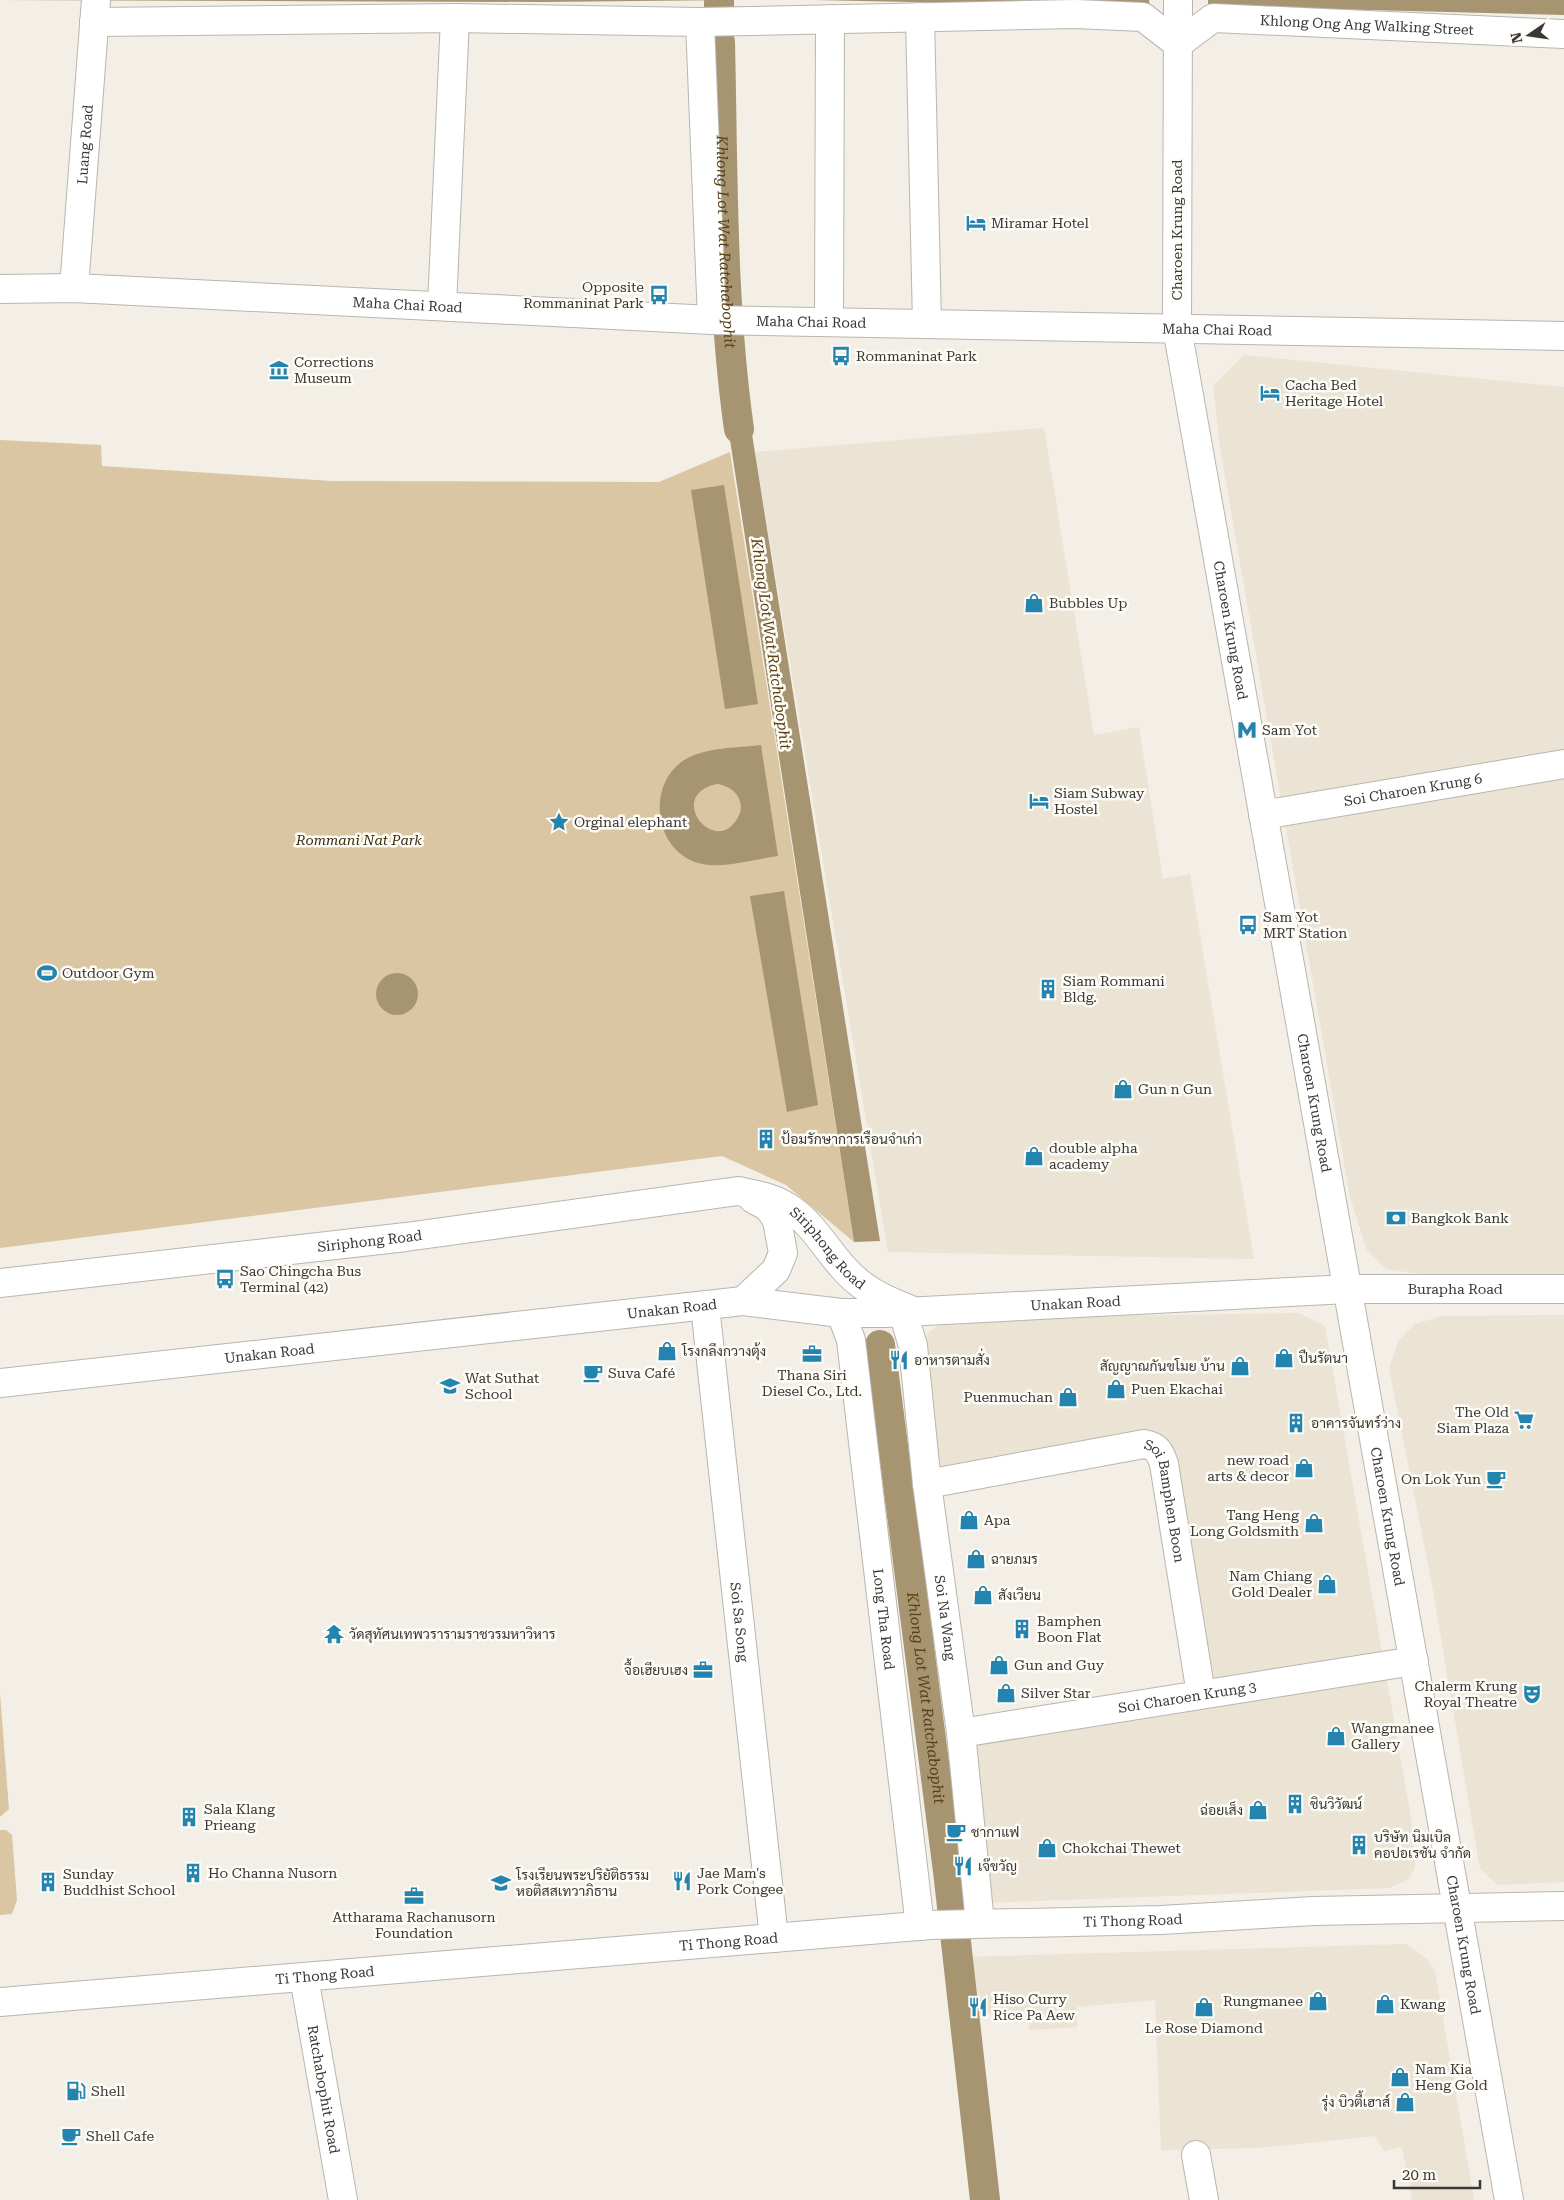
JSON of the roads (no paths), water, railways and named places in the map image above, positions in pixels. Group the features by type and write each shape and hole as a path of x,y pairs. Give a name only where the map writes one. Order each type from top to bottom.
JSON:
{"street":[{"name":"Charoen Krung Road","path":"1178,0 1177,328 1509,2200"},
{"path":"95,11 700,22 1075,14 1143,17 1178,44"},
{"name":"Luang Road","path":"74,288 95,11"},
{"path":"920,17 927,324"},
{"path":"442,306 455,18"},
{"name":"Khlong Ong Ang Walking Street","path":"1178,44 1213,18 1564,34"},
{"path":"829,322 830,19"},
{"path":"700,22 717,320"},
{"name":"Maha Chai Road","path":"0,289 74,288 717,320 1564,336"},
{"name":"Soi Charoen Krung 6","path":"1263,815 1564,764"},
{"name":"Siriphong Road","path":"0,1283 406,1237 738,1191 770,1198 791,1208 806,1221 845,1269 861,1285 909,1312"},
{"name":"Siriphong Road","path":"738,1191 768,1207 777,1220 783,1253 776,1270 743,1302"},
{"name":"Burapha Road","path":"1348,1289 1564,1289"},
{"name":"Unakan Road","path":"0,1383 743,1302 841,1313 909,1312 1348,1289"},
{"name":"Soi Sa Song","path":"705,1306 774,1938"},
{"name":"Soi Na Wang","path":"909,1312 926,1484 961,1733 974,1923"},
{"name":"Long Tha Road","path":"841,1313 851,1340 925,1925"},
{"name":"Soi Bamphen Boon","path":"926,1484 1144,1444 1152,1445 1159,1451 1164,1464 1201,1694"},
{"name":"Soi Charoen Krung 3","path":"961,1733 1414,1661"},
{"name":"Ti Thong Road","path":"0,2002 925,1925 1161,1920 1314,1911 1564,1906"},
{"name":"Ratchabophit Road","path":"304,1977 343,2200"},
{"path":"1196,2155 1204,2200"}],"water":[{"path":"0,0 733,0 542,2"},
{"path":"814,0 1564,0 1564,15 1210,6 1152,7"},
{"path":"722,388 745,390 880,1241 854,1242"},
{"path":"724,485 758,704 725,709 691,490"},
{"path":"761,745 778,856 728,865 707,865 683,856 672,844 664,830 660,815 660,799 665,783 673,770 686,759 703,752","holes":["717,784 734,791 738,796 741,807 737,819 727,829 717,831 707,828 699,820 694,810 695,799 702,790"]},
{"path":"784,891 818,1105 787,1112 750,896"},
{"path":"397,973 412,979 418,994 412,1009 397,1015 382,1009 376,994 382,979"}],"waterway":[{"name":"Khlong Lot Wat Ratchabophit","path":"719,0 719,7"},
{"name":"Khlong Lot Wat Ratchabophit","path":"720,42 726,284 733,381 739,429"},
{"name":"Khlong Lot Wat Ratchabophit","path":"880,1345 948,1871 985,2200"}],"place":[{"name":"Miramar Hotel","path":"976,223"},
{"name":"Opposite Rommaninat Park","path":"659,295"},
{"name":"Rommaninat Park","path":"841,356"},
{"name":"Corrections Museum","path":"279,370"},
{"name":"Cacha Bed Heritage Hotel","path":"1270,393"},
{"name":"Bubbles Up","path":"1034,603"},
{"name":"Sam Yot","path":"1247,730"},
{"name":"Siam Subway Hostel","path":"1039,801"},
{"name":"Orginal elephant","path":"559,822"},
{"name":"Sam Yot MRT Station","path":"1248,925"},
{"name":"Outdoor Gym","path":"47,973"},
{"name":"Siam Rommani Bldg.","path":"1048,989"},
{"name":"Gun n Gun","path":"1123,1089"},
{"name":"ป้อมรักษาการเรือนจำเก่า","path":"766,1139"},
{"name":"double alpha academy","path":"1034,1156"},
{"name":"Bangkok Bank","path":"1396,1218"},
{"name":"Sao Chingcha Bus Terminal (42)","path":"225,1279"},
{"name":"โรงกลึงกวางตุ้ง","path":"667,1351"},
{"name":"Thana Siri Diesel Co., Ltd.","path":"812,1354"},
{"name":"ปืนรัตนา","path":"1284,1358"},
{"name":"อาหารตามสั่ง","path":"899,1360"},
{"name":"สัญญาณกันขโมย บ้าน","path":"1240,1366"},
{"name":"Suva Café","path":"593,1373"},
{"name":"Wat Suthat School","path":"450,1386"},
{"name":"Puen Ekachai","path":"1116,1389"},
{"name":"Puenmuchan","path":"1068,1397"},
{"name":"The Old Siam Plaza","path":"1524,1420"},
{"name":"อาคารจันทร์ว่าง","path":"1296,1423"},
{"name":"new road arts & decor","path":"1304,1468"},
{"name":"On Lok Yun","path":"1496,1479"},
{"name":"Apa","path":"969,1520"},
{"name":"Tang Heng Long Goldsmith","path":"1314,1523"},
{"name":"ฉายภมร","path":"976,1559"},
{"name":"Nam Chiang Gold Dealer","path":"1327,1584"},
{"name":"สังเวียน","path":"983,1595"},
{"name":"Bamphen Boon Flat","path":"1022,1629"},
{"name":"วัดสุทัศนเทพวรารามราชวรมหาวิหาร","path":"334,1634"},
{"name":"Gun and Guy","path":"999,1665"},
{"name":"จื้อเฮียบเฮง","path":"703,1670"},
{"name":"Silver Star","path":"1006,1693"},
{"name":"Chalerm Krung Royal Theatre","path":"1532,1694"},
{"name":"Wangmanee Gallery","path":"1336,1736"},
{"name":"ชินวิวัฒน์","path":"1295,1804"},
{"name":"ฉ่อยเส็ง","path":"1258,1810"},
{"name":"Sala Klang Prieang","path":"189,1817"},
{"name":"ชากาแฟ","path":"956,1832"},
{"name":"บริษัท นิมเบิล คอปอเรชัน จำกัด","path":"1359,1845"},
{"name":"Chokchai Thewet","path":"1047,1848"},
{"name":"เจ๊ขวัญ","path":"963,1866"},
{"name":"Ho Channa Nusorn","path":"193,1873"},
{"name":"Jae Mam's Pork Congee","path":"682,1881"},
{"name":"Sunday Buddhist School","path":"48,1882"},
{"name":"โรงเรียนพระปริยัติธรรม หอติสสเทวาภิธาน","path":"501,1883"},
{"name":"Attharama Rachanusorn Foundation","path":"414,1896"},
{"name":"Rungmanee","path":"1318,2001"},
{"name":"Kwang","path":"1385,2004"},
{"name":"Hiso Curry Rice Pa Aew","path":"978,2007"},
{"name":"Le Rose Diamond","path":"1204,2007"},
{"name":"Nam Kia Heng Gold","path":"1400,2077"},
{"name":"Shell","path":"76,2091"},
{"name":"รุ่ง บิวตี้เฮาส์","path":"1405,2102"},
{"name":"Shell Cafe","path":"71,2136"}],"park label":[{"name":"Rommani Nat Park","path":"359,840"}]}
